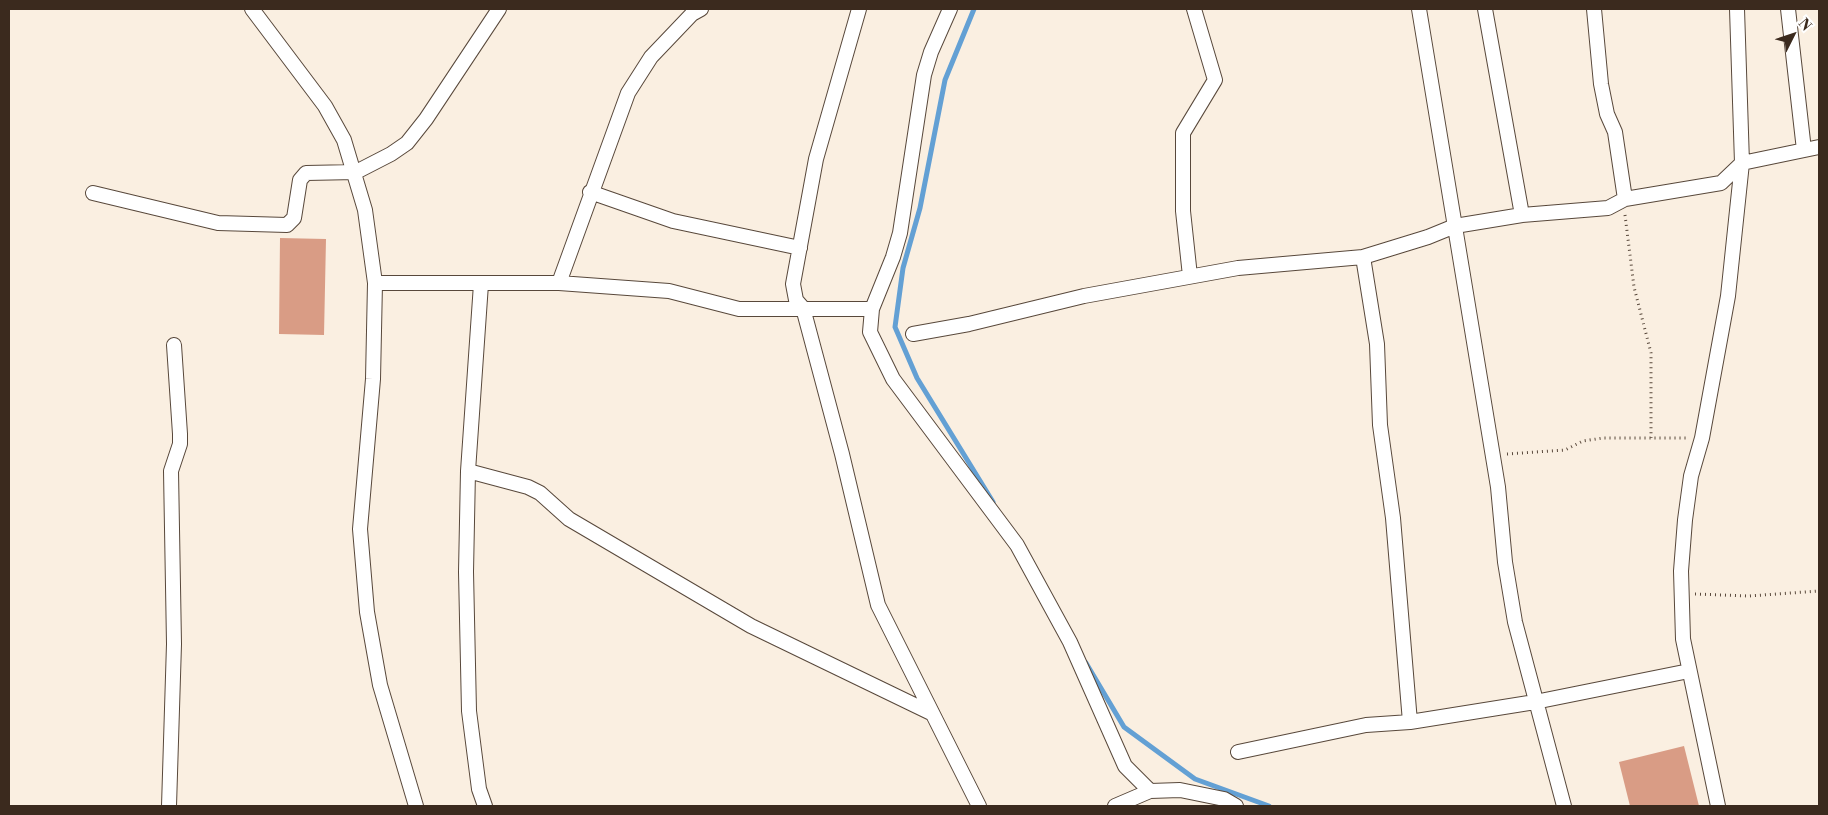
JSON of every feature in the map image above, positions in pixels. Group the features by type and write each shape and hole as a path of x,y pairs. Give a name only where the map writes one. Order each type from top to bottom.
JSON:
{"street":[{"path":"252,9 325,106 344,140 356,172 365,210 375,283 374,380 360,529 367,612 380,686 416,806"},
{"path":"93,193 218,223 287,225 294,218 300,180 306,173 356,172 391,154 407,143 426,119 500,9"},
{"path":"559,283 590,192 628,93 651,57 692,14 700,9"},
{"path":"859,9 816,159 793,284 796,300 803,308 842,454 874,593 979,806"},
{"path":"950,9 930,52 924,75 900,233 893,257 872,309 870,332 893,379 1017,545 1070,642 1125,766 1150,791"},
{"path":"1190,276 1183,210 1182,133 1215,80 1194,9"},
{"path":"1419,9 1492,455 1515,622 1564,806"},
{"path":"1485,9 1522,215"},
{"path":"1594,9 1601,84 1607,114 1615,132 1625,199"},
{"path":"1718,806 1683,639 1681,594 1685,520 1691,476 1702,438 1728,296 1742,163 1737,9"},
{"path":"1788,9 1804,150"},
{"path":"912,334 969,324 1084,296 1190,276 1238,268 1363,257 1428,237 1455,226 1522,215 1608,208 1625,199 1721,183 1742,163 1819,147"},
{"path":"590,192 673,221 800,248"},
{"path":"1363,257 1377,344 1380,425 1393,518 1410,722"},
{"path":"375,283 559,283 669,291 739,309 872,309"},
{"path":"481,284 468,470 466,572 468,674 476,762 484,806"},
{"path":"169,806 174,644 171,471 180,444 174,345"},
{"path":"468,470 528,487 540,493 578,524 751,626 931,712"},
{"path":"1238,752 1366,725 1410,722 1535,702 1689,671"},
{"path":"1115,806 1150,791 1180,790 1224,799 1236,806"}],"path":[{"path":"1625,199 1634,287 1651,353 1652,438"},
{"path":"1492,455 1565,450 1583,441 1602,438 1702,438"},
{"path":"1681,594 1749,596 1819,591"}],"building":[{"path":"280,238 326,239 324,335 279,334"},
{"path":"1684,746 1699,806 1630,806 1619,762"}],"waterway":[{"path":"974,9 945,80 920,208 903,268 895,327 917,378 993,502"},
{"path":"1086,663 1124,727 1195,779 1269,806"}]}
